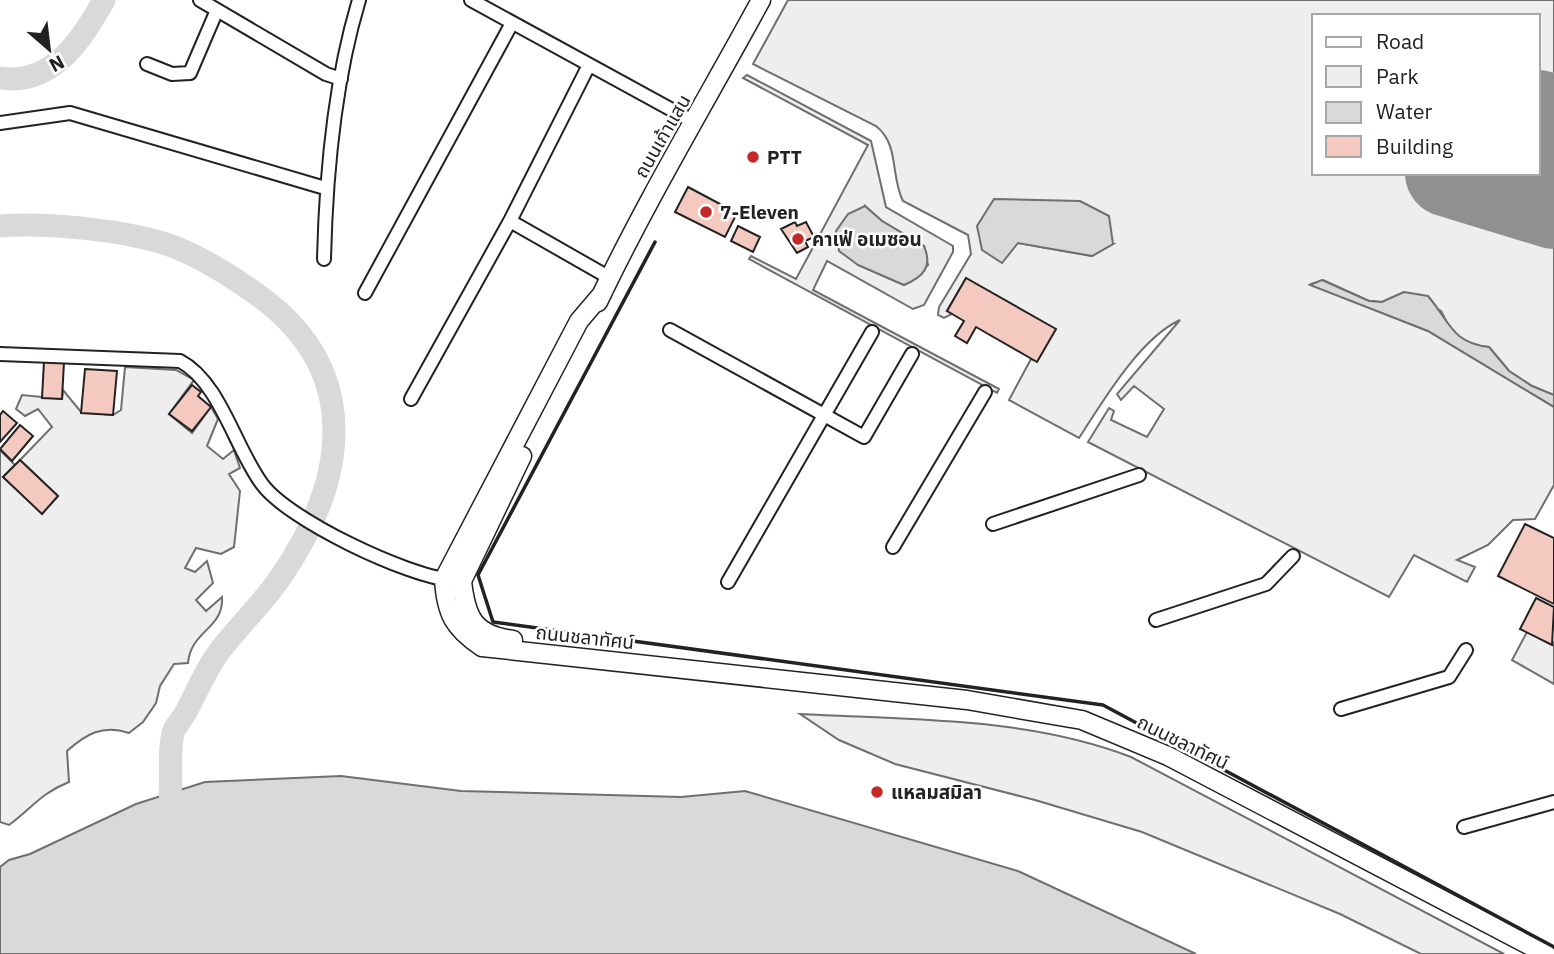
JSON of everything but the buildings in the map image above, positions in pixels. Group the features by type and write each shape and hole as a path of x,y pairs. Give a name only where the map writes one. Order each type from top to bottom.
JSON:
{"main road":[{"name":"ถนนเก้าแสน","path":"453,580 579,321 606,286 642,211 761,0"},
{"name":"ถนนชลาทัศน์","path":"453,580 450,614 461,633 482,647 967,701 1082,720 1168,756 1546,954"}],"street":[{"path":"200,0 327,74 341,79"},
{"path":"324,259 325,188 341,79 359,0"},
{"path":"471,0 694,122"},
{"path":"148,64 172,74 190,73 217,10"},
{"path":"365,293 512,23"},
{"path":"411,398 510,221 589,65"},
{"path":"0,123 70,113 325,188"},
{"path":"510,221 606,286"},
{"path":"670,330 863,437 912,354"},
{"path":"728,582 872,332"},
{"path":"0,354 180,361 194,368 205,383 261,484 281,505 345,542 453,580"},
{"path":"893,547 985,392"},
{"path":"993,524 1139,475"},
{"path":"1157,620 1266,584 1293,556"},
{"path":"1341,709 1449,677 1466,650"},
{"path":"1464,827 1554,802"}],"green space":[{"path":"788,0 1554,0 1554,106 1540,102 1540,14 1312,14 1312,175 1424,175 1554,214 1554,395 1532,386 1509,371 1489,347 1469,345 1452,332 1441,311 1404,292 1382,302 1369,301 1323,280 1311,284 1428,331 1554,407 1554,485 1535,519 1513,520 1488,545 1457,560 1475,567 1467,582 1414,555 1389,597 1088,442 1109,408 1114,411 1111,420 1147,437 1164,409 1134,386 1121,400 1117,394 1180,320 1165,329 1137,355 1079,438 1009,400 1031,359 1037,361 1055,329 966,278 947,311 952,314 944,318 938,315 939,307 971,254 968,235 903,201 889,142 876,126 753,64","holes":["1018,243 1113,244 1092,256"]},
{"path":"747,75 871,141 886,207 953,246 953,252 924,305 913,309 827,261 813,290 999,389 997,393 749,259 751,256 796,279 868,145 743,78","holes":["865,206 882,221 924,246 928,265 904,285 858,265"]},
{"path":"125,367 176,370 194,380 169,414 192,433 211,407 218,419 207,446 223,459 234,450 240,468 229,474 240,491 234,547 221,554 196,548 185,568 195,572 207,561 213,583 196,600 206,611 222,597 221,608 213,623 195,643 188,663 174,664 160,686 156,703 143,722 129,733 103,730 88,735 74,745 67,751 69,782 44,796 9,825 0,822 0,450 15,465 3,477 42,513 58,496 20,460 52,427 38,409 25,416 16,409 22,395 62,399 63,390 81,412 113,415 121,410"},
{"path":"1527,632 1552,645 1554,642 1554,684 1512,660"},
{"path":"800,714 1010,727 1051,734 1131,757 1504,954 1421,954 1340,914 1142,832 1035,800 895,764 839,740"}],"water":[{"path":"994,199 1080,201 1109,216 1113,244 1092,256 1018,243 1002,263 982,250 977,226"},
{"path":"865,206 882,221 924,246 927,265 921,275 904,285 858,265 839,251 836,231 848,214"},
{"path":"1322,280 1369,301 1382,302 1404,292 1428,296 1459,336 1477,345 1489,347 1509,371 1532,386 1554,395 1554,407 1428,331 1310,285"},
{"path":"341,776 461,791 681,797 745,791 1018,871 1196,954 0,954 0,867 9,860 30,854 136,804 205,782"}],"waterway":[{"path":"0,78 18,79 35,75 50,67 75,44 104,0"},
{"path":"0,226 60,226 104,231 163,243 198,258 252,291 288,321 313,354 328,389 334,426 331,463 320,502 303,540 280,578 216,656 174,730 170,794"}],"runway":[{"path":"1540,115 1554,119"},
{"path":"1456,175 1554,205"}],"wall":[{"path":"655,242 478,575 493,622 1103,705 1554,947"}],"place":[{"name":"PTT","path":"753,157"},
{"name":"7-Eleven","path":"706,212"},
{"name":"คาเฟ่ อเมซอน","path":"798,239"},
{"name":"แหลมสมิลา","path":"877,792"}]}
